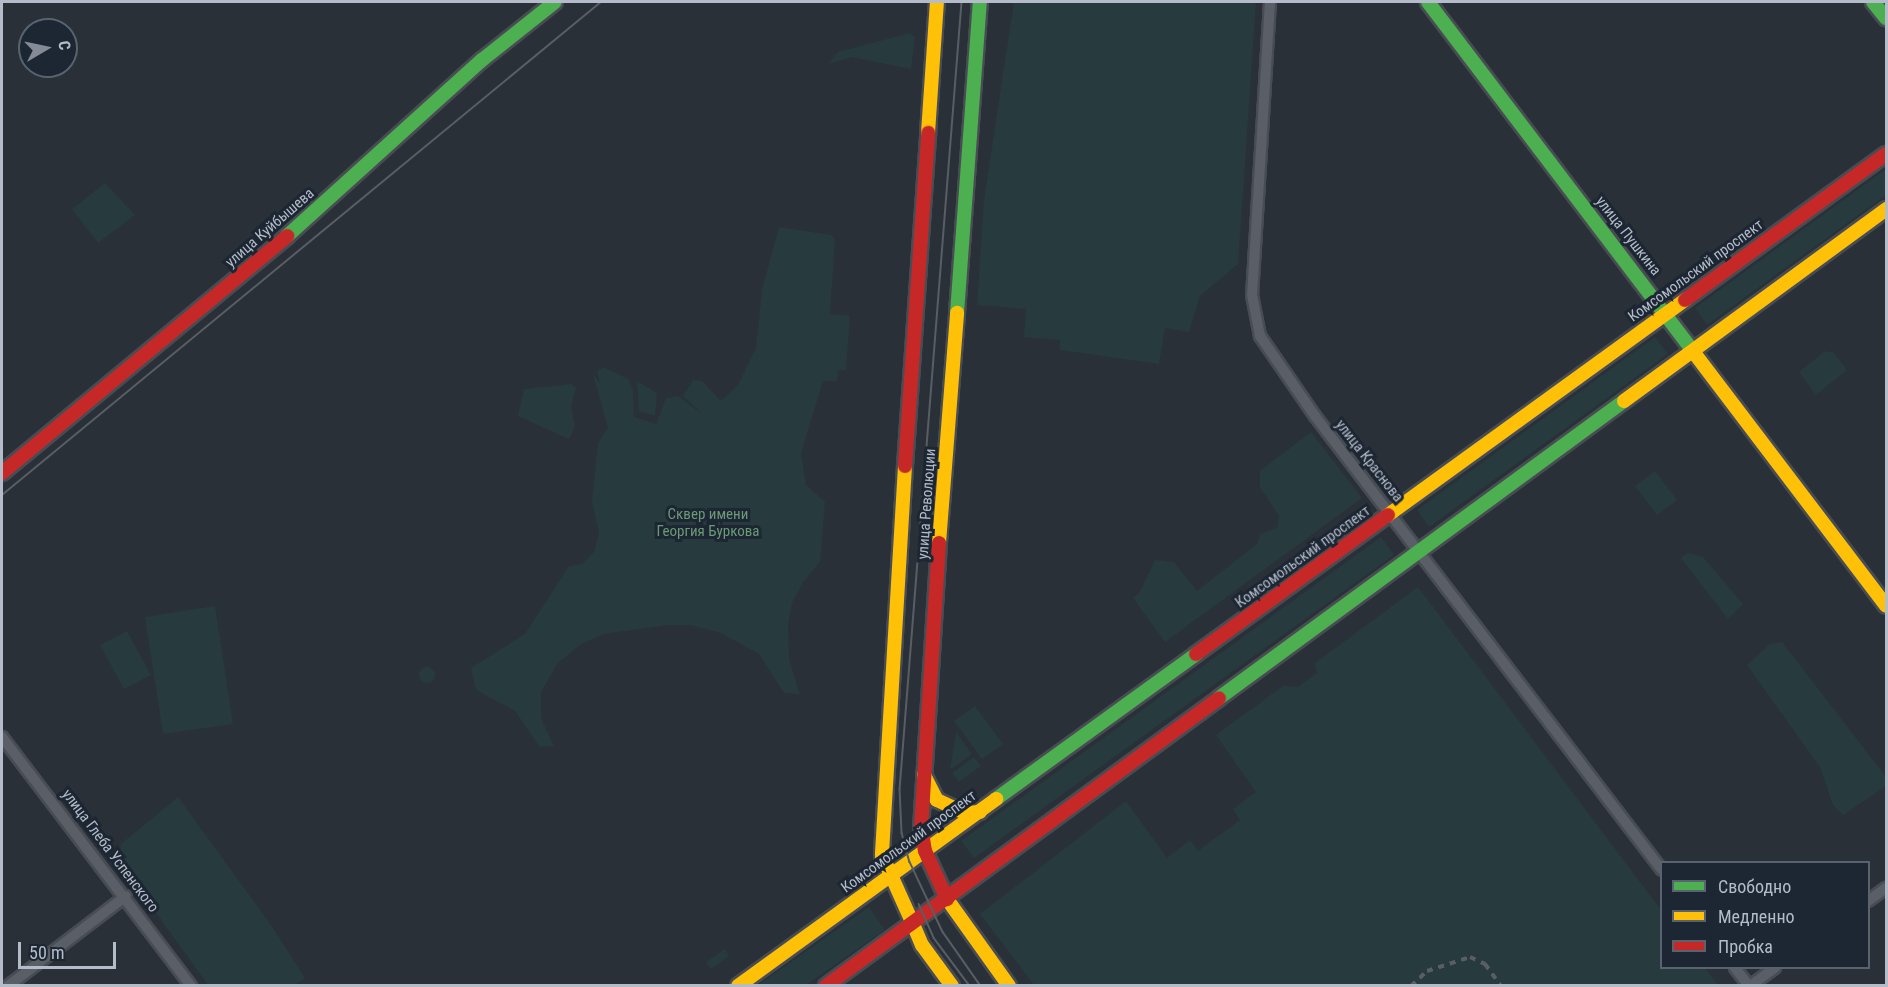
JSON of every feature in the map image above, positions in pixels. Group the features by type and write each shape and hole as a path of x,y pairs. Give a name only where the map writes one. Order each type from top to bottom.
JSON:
{"main road":[{"name":"улица Куйбышева","path":"4,466 363,171 482,60 552,2"},
{"name":"улица Революции","path":"937,2 886,744 882,855 922,945 952,986"},
{"name":"улица Революции","path":"980,2 922,773 921,826 925,851 947,899 1009,986"},
{"name":"улица Пушкина","path":"1428,2 1887,606"},
{"path":"1873,2 1887,18"},
{"name":"Комсомольский проспект","path":"738,986 1665,312 1887,154"},
{"path":"826,986 1887,209"},
{"path":"922,773 937,800 965,813 980,812"}],"street":[{"name":"улица Краснова","path":"1270,2 1252,295 1255,320 1270,353 1660,867"},
{"name":"улица Глеба Успенского","path":"2,737 126,896 191,986"},
{"path":"1870,900 1887,888"},
{"path":"8,986 126,896"},
{"path":"1736,969 1749,986 1774,969"}],"green space":[{"path":"1014,2 1256,2 1238,264 1200,296 1189,332 1165,328 1159,364 1060,350 1060,340 1024,337 1026,309 977,305 984,200"},
{"path":"910,33 915,37 911,69 852,57 828,64 838,52"},
{"path":"1886,169 1886,195 1707,325 1695,308"},
{"path":"105,183 135,215 98,243 72,209"},
{"name":"Сквер имени Георгия Буркова","path":"779,227 832,235 835,240 830,314 850,316 846,370 838,370 837,381 823,381 801,453 806,485 825,502 820,562 803,582 792,603 788,625 789,660 800,694 784,693 759,654 721,633 690,625 667,625 604,634 581,644 557,664 541,692 541,718 554,746 540,747 515,711 476,690 471,668 525,634 569,566 582,564 594,552 599,533 592,502 598,443 608,428 593,374 600,384 597,371 603,367 628,379 633,391 634,417 656,424 666,398 678,396 702,414 683,396 693,380 702,381 721,401 738,385 756,348 762,290"},
{"path":"1655,337 1668,354 1429,527 1417,510"},
{"path":"1825,351 1834,353 1847,370 1816,395 1799,372"},
{"path":"637,381 657,393 655,416 639,411"},
{"path":"571,384 576,388 571,406 575,426 569,439 518,416 524,389"},
{"path":"1311,432 1362,498 1165,642 1133,598 1140,592 1155,560 1174,562 1197,591 1258,543 1260,534 1277,528 1279,516 1260,487 1260,471"},
{"path":"1655,471 1677,500 1657,515 1635,486"},
{"path":"1381,537 1394,555 974,858 961,841"},
{"path":"1688,553 1703,557 1743,604 1728,619 1681,558"},
{"path":"1418,587 1660,909 1660,969 1706,969 1718,985 1034,985 980,914 1126,801 1167,858 1190,840 1198,851 1240,820 1233,809 1256,792 1216,735 1283,686 1298,687 1317,673 1315,663"},
{"path":"215,606 233,724 163,734 145,617"},
{"path":"127,631 151,675 124,689 100,645"},
{"path":"1782,642 1886,777 1886,786 1843,815 1833,805 1820,767 1747,665 1770,644"},
{"path":"427,667 435,675 427,683 419,675"},
{"path":"975,706 1003,744 982,759 954,721"},
{"path":"956,732 972,754 950,770"},
{"path":"974,757 981,766 959,782 952,773"},
{"path":"178,797 273,928 305,978 295,985 208,985 119,861 121,844"},
{"path":"869,907 885,930 806,985 758,985"},
{"path":"725,949 729,956 711,969 706,962"}],"tram line":[{"path":"2,495 601,2"},
{"path":"962,2 900,789 902,833 910,862 943,932 981,986"},
{"path":"919,904 934,938 970,986"}],"railway":[{"path":"1411,986 1427,971 1470,957 1485,964 1501,986"}],"traffic: fast":[{"path":"287,236 482,60 555,2"},
{"path":"957,313 980,2"},
{"path":"1428,2 1695,354"},
{"path":"1873,2 1886,18"},
{"path":"1219,698 1624,401"},
{"path":"996,799 1196,654"}],"traffic: slow":[{"path":"928,133 937,2"},
{"path":"1624,401 1886,209"},
{"path":"1388,515 1685,300"},
{"path":"939,543 957,313"},
{"path":"1695,354 1886,606"},
{"path":"905,466 882,855 913,924"},
{"path":"924,775 937,800 965,813 980,812"},
{"path":"738,986 996,799"},
{"path":"947,899 1009,986"},
{"path":"913,924 922,945 952,986"}],"traffic: jam":[{"path":"905,466 928,133"},
{"path":"1685,300 1886,154"},
{"path":"2,473 287,236"},
{"path":"1196,654 1388,515"},
{"path":"939,543 921,826 925,851 947,899"},
{"path":"826,986 1219,698"}]}
